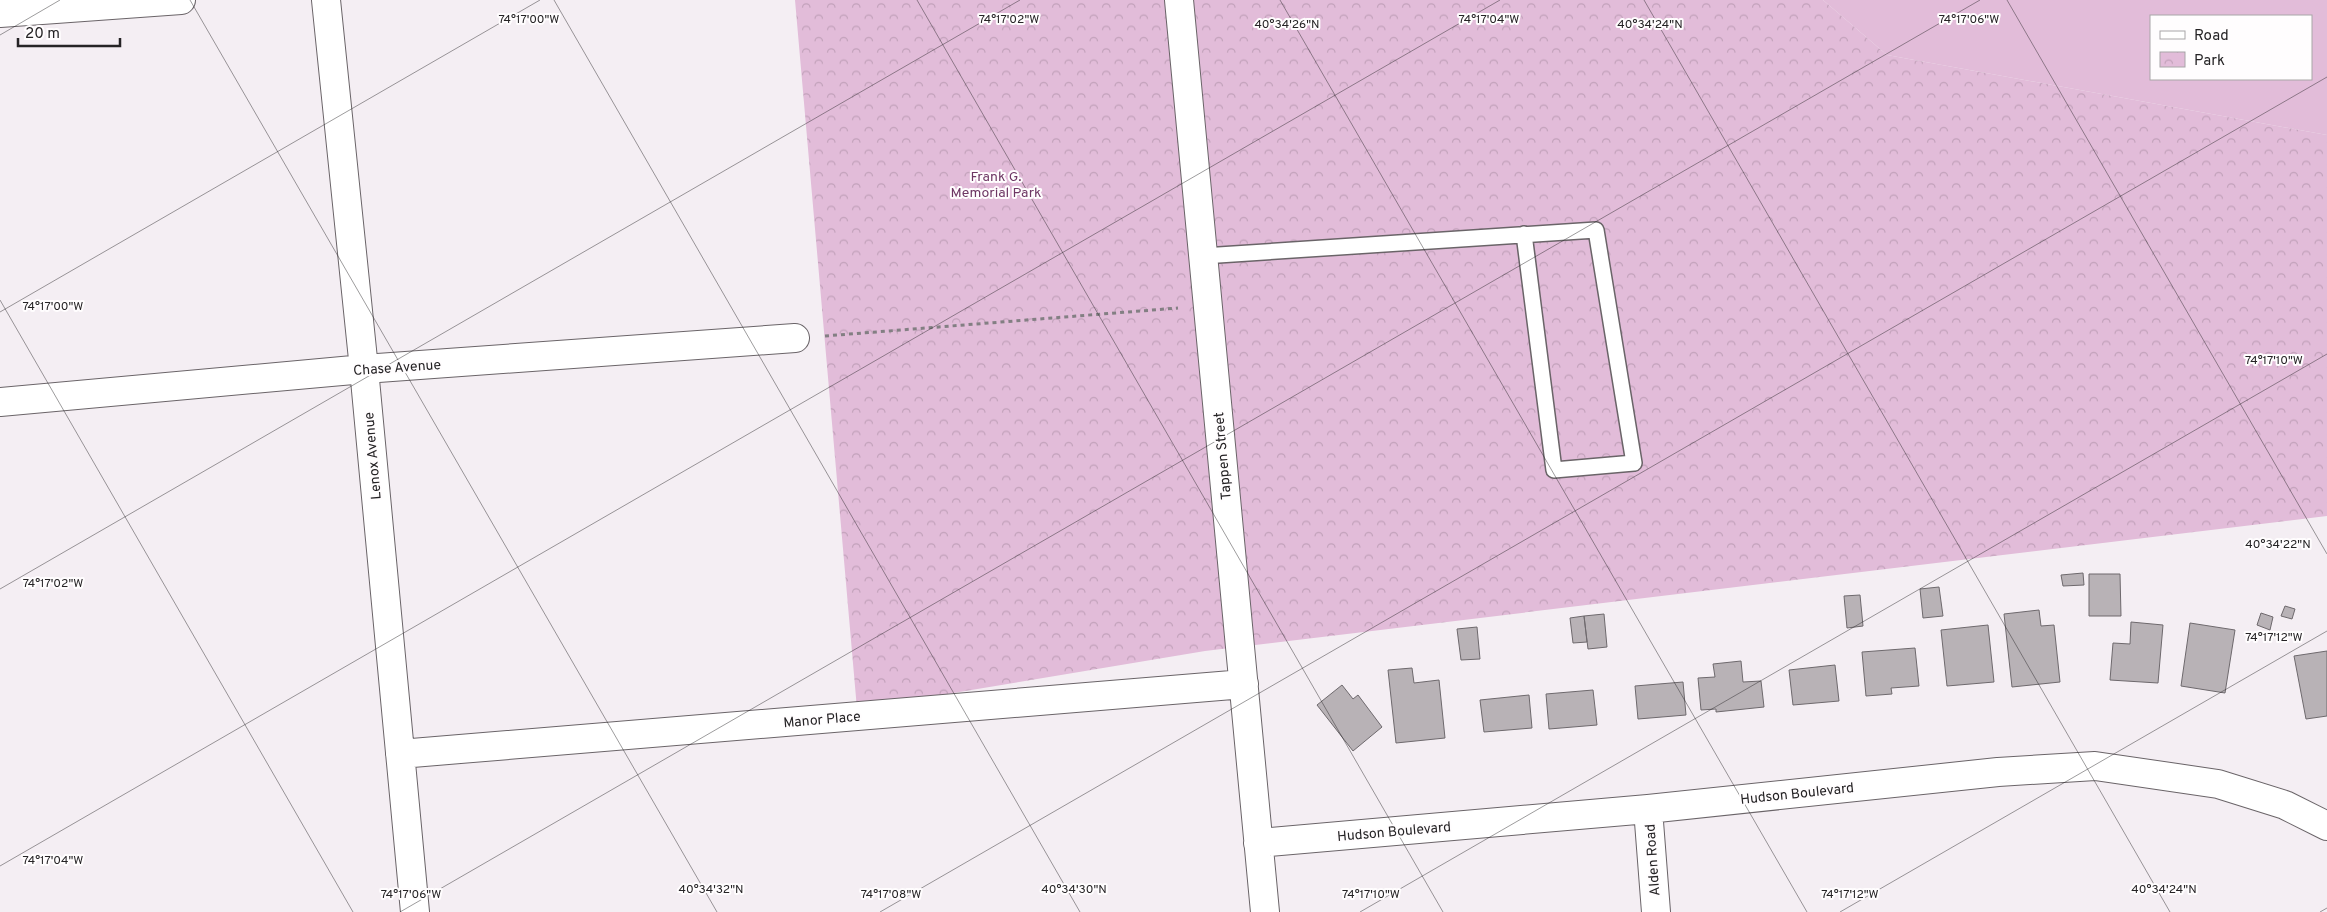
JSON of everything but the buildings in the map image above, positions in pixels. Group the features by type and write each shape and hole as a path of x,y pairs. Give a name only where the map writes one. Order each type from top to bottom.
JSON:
{"street":[{"path":"0,13 181,0"},
{"name":"Lenox Avenue","path":"326,0 364,369 415,912"},
{"name":"Tappen Street","path":"1179,0 1265,912"},
{"name":"Chase Avenue","path":"0,402 364,369 795,338"},
{"name":"Manor Place","path":"400,754 1244,684"},
{"name":"Hudson Boulevard","path":"1258,843 1648,809 1998,772 2095,766 2218,784 2285,805 2327,826"},
{"name":"Alden Road","path":"1648,809 1656,912"}],"lane":[{"path":"1204,256 1524,234 1596,230 1634,463 1554,470 1524,234"}],"path":[{"path":"795,338 1208,306"}],"green space":[{"name":"Frank G. Memorial Park","path":"795,0 1823,0 1887,55 2327,135 2327,516 1205,651 857,709"},
{"path":"1823,0 2327,0 2327,135 1887,55"}]}
